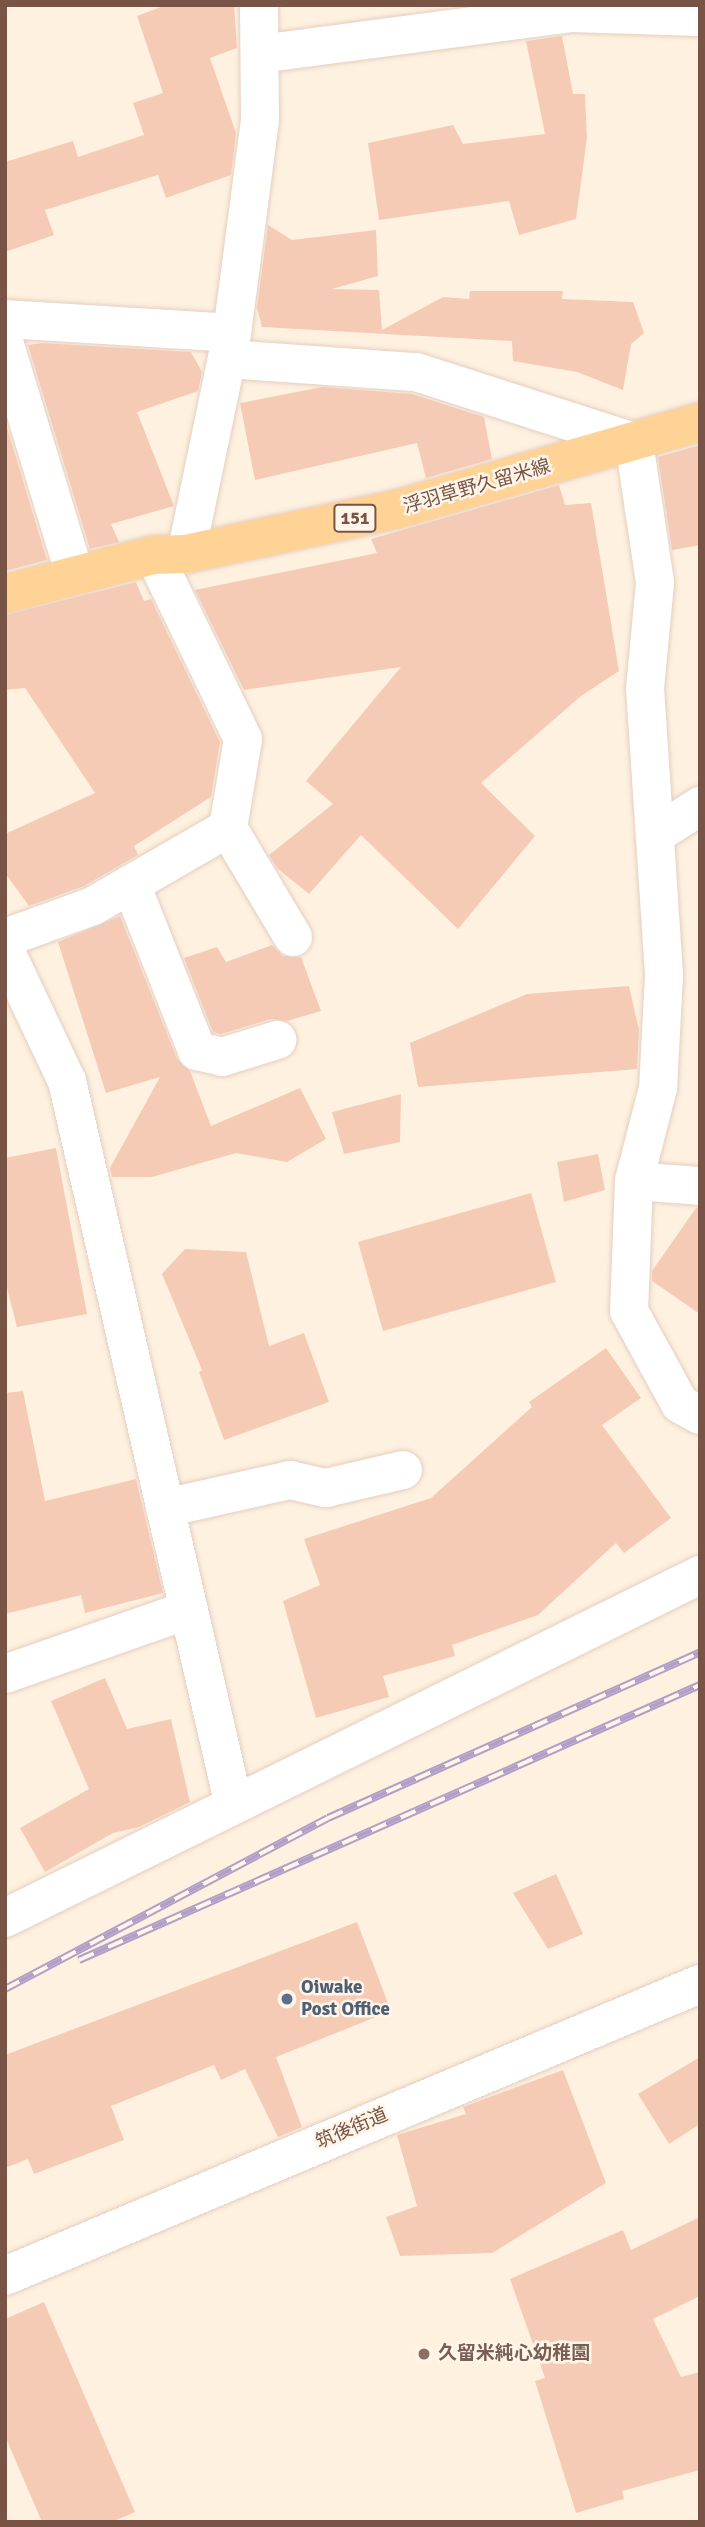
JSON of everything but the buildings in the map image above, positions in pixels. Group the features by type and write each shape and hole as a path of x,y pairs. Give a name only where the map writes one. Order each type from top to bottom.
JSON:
{"main road":[{"name":"浮羽草野久留米線","path":"5,594 170,554 398,509 700,422"}],"street":[{"path":"259,5 260,120 230,346 170,554 243,739 228,828 293,937"},
{"path":"260,54 570,13 700,17"},
{"path":"5,319 416,372 634,442 655,583 645,688 664,975 659,1087 634,1181 629,1311 680,1404 700,1415"},
{"path":"5,345 75,576"},
{"path":"655,835 700,806"},
{"path":"5,938 93,906 228,828"},
{"path":"131,884 197,1051 222,1057 277,1040"},
{"path":"5,950 67,1081 233,1802"},
{"path":"634,1181 700,1186"},
{"path":"165,1508 290,1480 326,1488 403,1470"},
{"path":"5,1918 233,1802 700,1575"},
{"path":"5,1674 188,1609"},
{"name":"筑後街道","path":"5,2276 700,1984"}],"railway":[{"path":"5,1989 328,1818 700,1652"},
{"path":"79,1960 700,1685"}],"place":[{"name":"Oiwake Post Office","path":"287,1999"},
{"name":"久留米純心幼稚園","path":"424,2354"}]}
